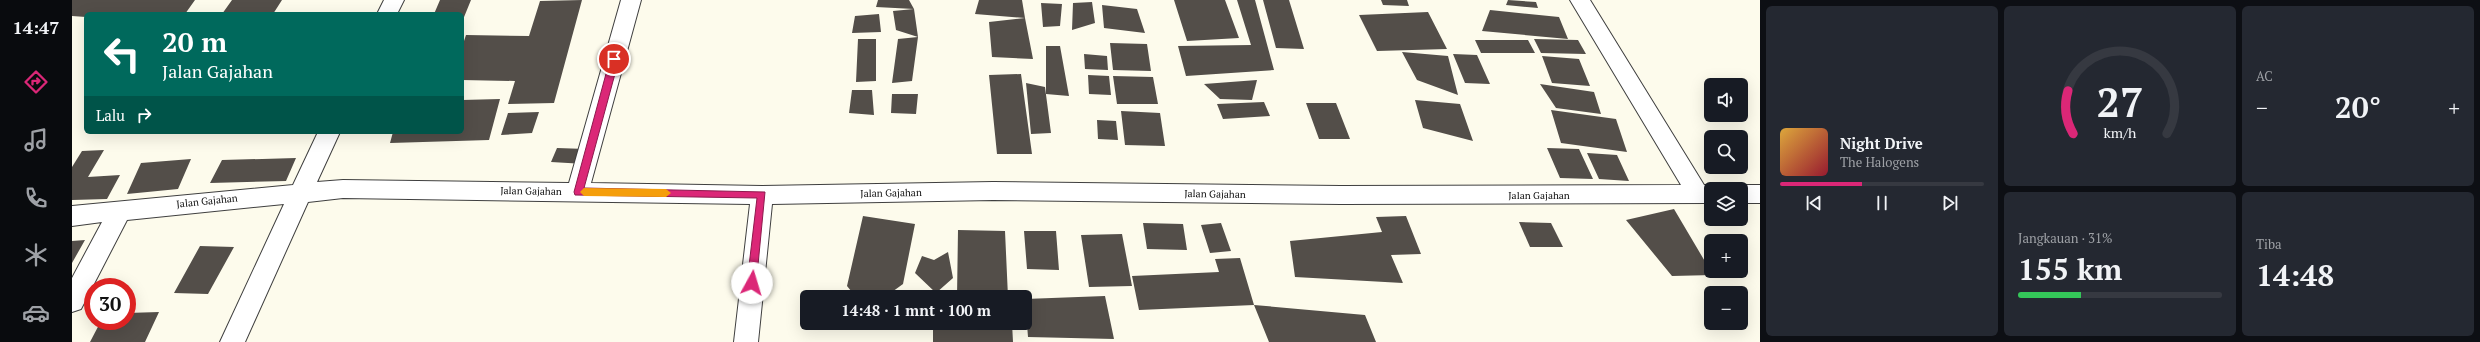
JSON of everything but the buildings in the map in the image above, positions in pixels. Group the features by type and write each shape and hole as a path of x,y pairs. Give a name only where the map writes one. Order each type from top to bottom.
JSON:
{"street":[{"path":"388,12 394,0"},
{"path":"578,192 630,0"},
{"path":"1580,0 1704,194"},
{"path":"232,342 300,191 328,134"},
{"name":"Jalan Gajahan","path":"72,216 300,191 343,189 762,195 992,191 1341,195 1704,194"},
{"path":"1748,194 1760,194"},
{"path":"746,342 762,195"},
{"path":"72,300 121,210"}],"slow traffic":[{"path":"584,192 666,193"}],"route":[{"path":"614,59 578,192 762,195 752,283"}]}
